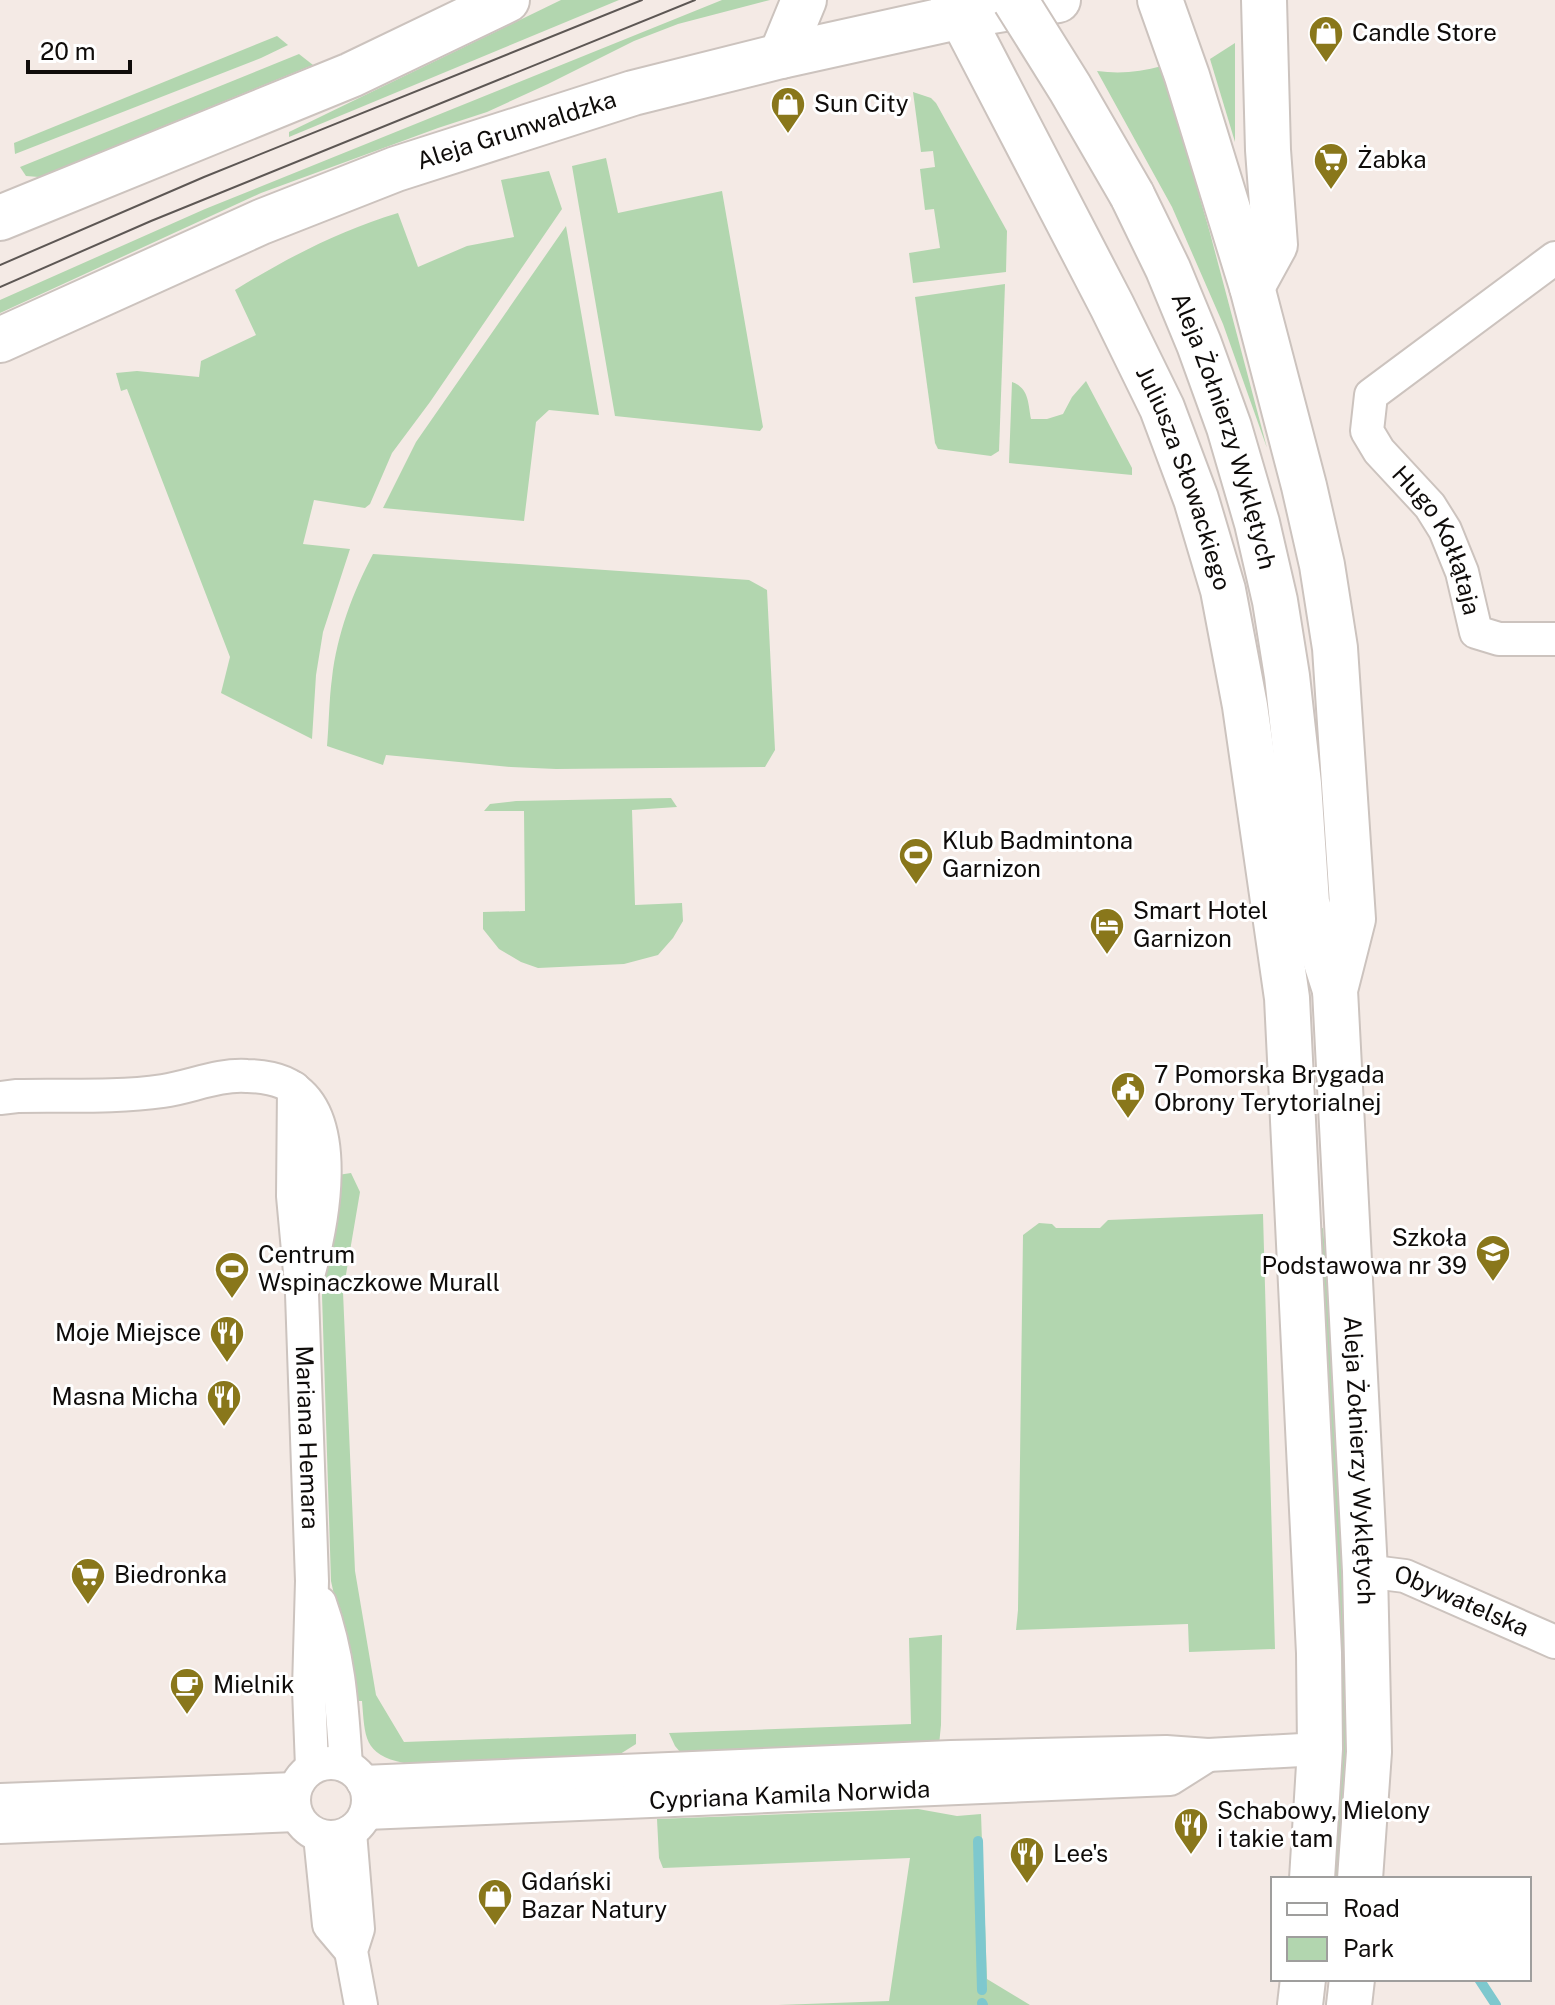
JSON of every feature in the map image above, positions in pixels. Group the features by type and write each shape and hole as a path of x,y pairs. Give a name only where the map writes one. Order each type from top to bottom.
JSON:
{"main road":[{"path":"0,218 351,75 507,0"},
{"path":"781,56 804,0"},
{"name":"Aleja Żołnierzy Wyklętych","path":"1015,0 1132,195 1168,269 1205,358 1229,427 1257,523 1275,601 1299,784 1307,903 1335,990 1365,1571 1369,1752 1360,1877"},
{"name":"Aleja Grunwaldzka","path":"0,340 261,222 396,169 633,93 957,8 1058,0"},
{"path":"1160,0 1183,63 1252,287 1322,565 1335,648 1353,919 1335,990"},
{"path":"1252,287 1275,245 1268,150 1264,0"},
{"name":"Juliusza Słowackiego","path":"957,8 1130,340 1162,408 1196,499 1223,590 1235,652 1287,998"},
{"name":"Aleja Żołnierzy Wyklętych","path":"1307,903 1287,998 1318,1637 1320,1749 1312,1877"},
{"path":"1300,2005 1303,1981"},
{"path":"1349,2005 1352,1981"}],"street":[{"name":"Hugo Kołłątaja","path":"1555,258 1371,395 1367,431 1379,451 1430,506 1445,530 1462,572 1476,632 1499,639 1555,639"},
{"name":"Mariana Hemara","path":"0,1098 134,1094 246,1075 294,1088 293,1196 302,1294 312,1581 309,1689 331,1800 329,1925 351,1951 361,2005"},
{"name":"Obywatelska","path":"1365,1571 1405,1576 1555,1642"},
{"name":"Cypriana Kamila Norwida","path":"0,1800 331,1800 1170,1779 1208,1755 1320,1749"},
{"name":"Cypriana Kamila Norwida","path":"0,1827 331,1800"}],"green space":[{"path":"561,0 619,0 289,137 289,132"},
{"path":"722,0 770,0 678,24 634,41 487,112 261,193 0,313 0,300 205,209"},
{"path":"277,36 288,45 15,154 14,143"},
{"path":"1235,43 1235,142 1210,59"},
{"path":"299,54 313,65 39,177 26,176 20,167"},
{"path":"1162,66 1267,448 1223,324 1172,207 1097,71 1130,72"},
{"path":"913,92 936,103 1007,231 1006,272 913,283 909,253 940,248 934,209 925,210 920,169 935,167 933,151 921,152"},
{"path":"606,158 618,213 722,191 763,427 760,431 615,416 572,166"},
{"path":"549,171 562,209 392,453 370,504 365,508 314,500 303,544 350,549 323,632 316,675 312,739 221,693 230,657 127,389 121,391 116,373 137,371 199,377 201,361 256,335 235,290 314,246 376,220 398,213 418,267 467,246 514,237 501,180"},
{"path":"566,226 599,415 549,410 536,422 524,521 383,508 416,442"},
{"path":"1005,284 999,451 991,456 938,449 915,297"},
{"path":"1086,381 1132,468 1132,475 1009,463 1012,382 1025,392 1031,419 1047,419 1063,414"},
{"path":"373,554 749,580 767,590 775,750 765,767 556,769 386,755 383,765 327,746 331,686 338,645 353,598"},
{"path":"671,798 677,807 632,810 635,905 682,903 683,921 658,955 624,964 538,968 499,949 483,929 483,912 525,911 524,811 484,811 490,804"},
{"path":"351,1173 360,1192 343,1292 355,1571 376,1695 404,1742 636,1734 636,1744 617,1756 404,1763 381,1755 369,1742 362,1701 353,1701 353,1681 331,1581 322,1295 340,1191 338,1175"},
{"path":"1263,1214 1275,1649 1189,1652 1188,1624 1016,1630 1023,1235 1039,1223 1052,1224 1056,1228 1100,1228 1108,1220"},
{"path":"1323,1228 1332,1332 1349,1658 1349,1762 1342,1877 1333,1877 1339,1714 1319,1229"},
{"path":"942,1635 939,1745 681,1753 669,1733 911,1724 909,1638"},
{"path":"918,1809 957,1816 981,1814 987,1979 1030,2005 778,2005 889,2001 910,1858 663,1868 659,1858 657,1819"}],"waterway":[{"path":"978,1841 982,1990"},
{"path":"1480,1981 1496,2005"}],"tram line":[{"path":"0,265 204,177 642,0"},
{"path":"0,287 151,221 695,0"}],"place":[{"name":"Candle Store","path":"1326,64"},
{"name":"Sun City","path":"788,135"},
{"name":"Żabka","path":"1331,191"},
{"name":"Klub Badmintona Garnizon","path":"916,886"},
{"name":"Smart Hotel Garnizon","path":"1107,956"},
{"name":"7 Pomorska Brygada Obrony Terytorialnej","path":"1128,1120"},
{"name":"Szkoła Podstawowa nr 39","path":"1493,1283"},
{"name":"Centrum Wspinaczkowe Murall","path":"232,1300"},
{"name":"Moje Miejsce","path":"227,1364"},
{"name":"Masna Micha","path":"224,1428"},
{"name":"Biedronka","path":"88,1606"},
{"name":"Mielnik","path":"187,1716"},
{"name":"Schabowy, Mielony i takie tam","path":"1191,1856"},
{"name":"Lee's","path":"1027,1885"},
{"name":"Gdański Bazar Natury","path":"495,1927"}]}
